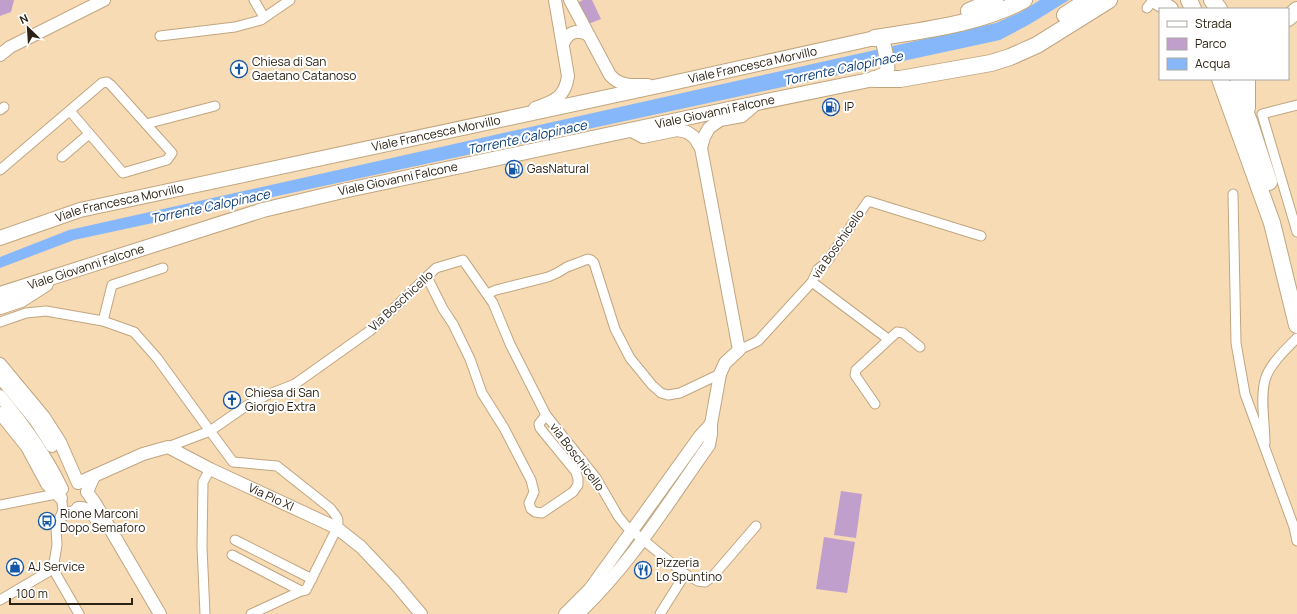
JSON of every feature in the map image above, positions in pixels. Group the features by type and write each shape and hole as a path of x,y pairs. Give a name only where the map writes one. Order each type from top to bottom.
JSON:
{"highway":[{"path":"880,41 974,9 995,0"},
{"path":"880,41 973,19 994,13 1024,0"},
{"path":"874,80 898,72 1007,47 1025,40 1043,30 1088,0"},
{"path":"874,80 900,79 991,63 1010,57 1036,45 1109,0"},
{"path":"1212,0 1218,8"},
{"path":"1291,24 1297,10"},
{"path":"1214,80 1225,105 1244,125"},
{"path":"1221,80 1244,125 1287,239 1297,280"},
{"path":"1232,80 1272,223 1297,325"},
{"path":"1244,125 1246,80"}],"main road":[{"path":"874,80 885,74 888,67 880,41"},
{"name":"Viale Francesca Morvillo","path":"0,238 80,210 663,85 880,41"},
{"name":"Viale Giovanni Falcone","path":"0,294 263,210 343,191 757,103 874,80"},
{"path":"0,307 22,300 55,277"}],"street":[{"path":"0,55 10,47 104,0"},
{"path":"254,0 264,17"},
{"path":"160,36 235,27 260,20 290,0"},
{"path":"513,117 554,101 564,91 567,84 568,76 555,0"},
{"path":"570,0 587,34 614,80 625,84 663,85"},
{"path":"563,44 565,39 573,32 583,32 587,34"},
{"path":"0,170 102,83 107,82 111,84 172,153 167,160 122,173 70,111"},
{"path":"701,148 704,137 709,128 720,120 742,116 757,103"},
{"path":"1297,105 1262,114 1297,232"},
{"path":"146,124 215,106"},
{"path":"578,614 597,596 643,540 709,445 712,434 711,424 720,374 726,363 739,350 701,148 694,138 687,132 677,130 643,137 630,130"},
{"path":"62,157 89,134"},
{"path":"1233,194 1236,343 1245,394 1294,527 1297,541"},
{"name":"via Boschicello","path":"739,350 758,341 812,282 818,269 826,263 868,201 981,236"},
{"path":"487,294 496,290 548,277 567,267 588,259 591,260 594,263 615,329 630,358 652,385 661,393 668,395 680,393 720,374"},
{"name":"Via Boschicello","path":"168,446 210,431 258,400 295,384 372,330 436,268 463,260 487,294"},
{"path":"103,321 112,285 163,268"},
{"path":"428,277 443,309 453,324 470,359 482,393 504,428 531,480 534,492 529,502 531,508 535,512 542,513 573,492 578,485 576,472 540,428 539,424 546,416"},
{"path":"812,282 888,339"},
{"name":"via Boschicello","path":"487,294 493,303 510,344 546,416 596,478 618,516 626,526 633,530 685,574 698,581 705,582 709,580 756,526"},
{"path":"0,322 26,313 46,311 103,321 134,332 157,358 233,462 277,466 330,508 339,522 306,590 300,591 251,614"},
{"path":"875,404 855,375 856,370 897,332 904,333 920,347"},
{"path":"1265,450 1263,401 1265,379 1274,364 1297,338"},
{"path":"0,364 44,417 60,442 76,483"},
{"path":"0,377 44,432 70,477 76,483 85,488 99,509 160,614"},
{"path":"0,396 37,444 60,495 68,508 84,508 93,514 152,614"},
{"path":"0,413 27,447 47,484 60,495 63,510 56,527 57,545 53,570 79,614"},
{"path":"565,614 590,589 700,436 711,424"},
{"path":"0,505 60,495 69,484 76,483 143,454 168,446"},
{"name":"Via Pio XI","path":"168,446 210,469 337,528 361,547 394,582 421,614"},
{"path":"205,614 202,547 203,482 210,469"},
{"path":"59,520 66,513 84,504 87,492 94,476"},
{"path":"235,540 312,579"},
{"path":"232,555 300,591"},
{"path":"0,600 53,570"},
{"path":"660,614 685,574"}],"green space":[{"path":"0,0 14,0 11,12 0,16"},
{"path":"583,0 592,0 601,19 591,23 587,22 577,3"},
{"path":"841,491 862,494 856,538 834,535"},
{"path":"824,537 855,542 847,593 816,589"}],"water":[{"name":"Torrente Calopinace","path":"1040,0 1069,0 1030,24 1000,40 74,240 0,268 0,257 69,230 996,23 1021,12"}],"place":[{"name":"Chiesa di San Gaetano Catanoso","path":"239,69"},
{"name":"IP","path":"831,107"},
{"name":"GasNatural","path":"514,169"},
{"name":"Chiesa di San Giorgio Extra","path":"232,400"},
{"name":"Rione Marconi Dopo Semaforo","path":"47,521"},
{"name":"AJ Service","path":"15,567"},
{"name":"Pizzeria Lo Spuntino","path":"643,570"}]}
